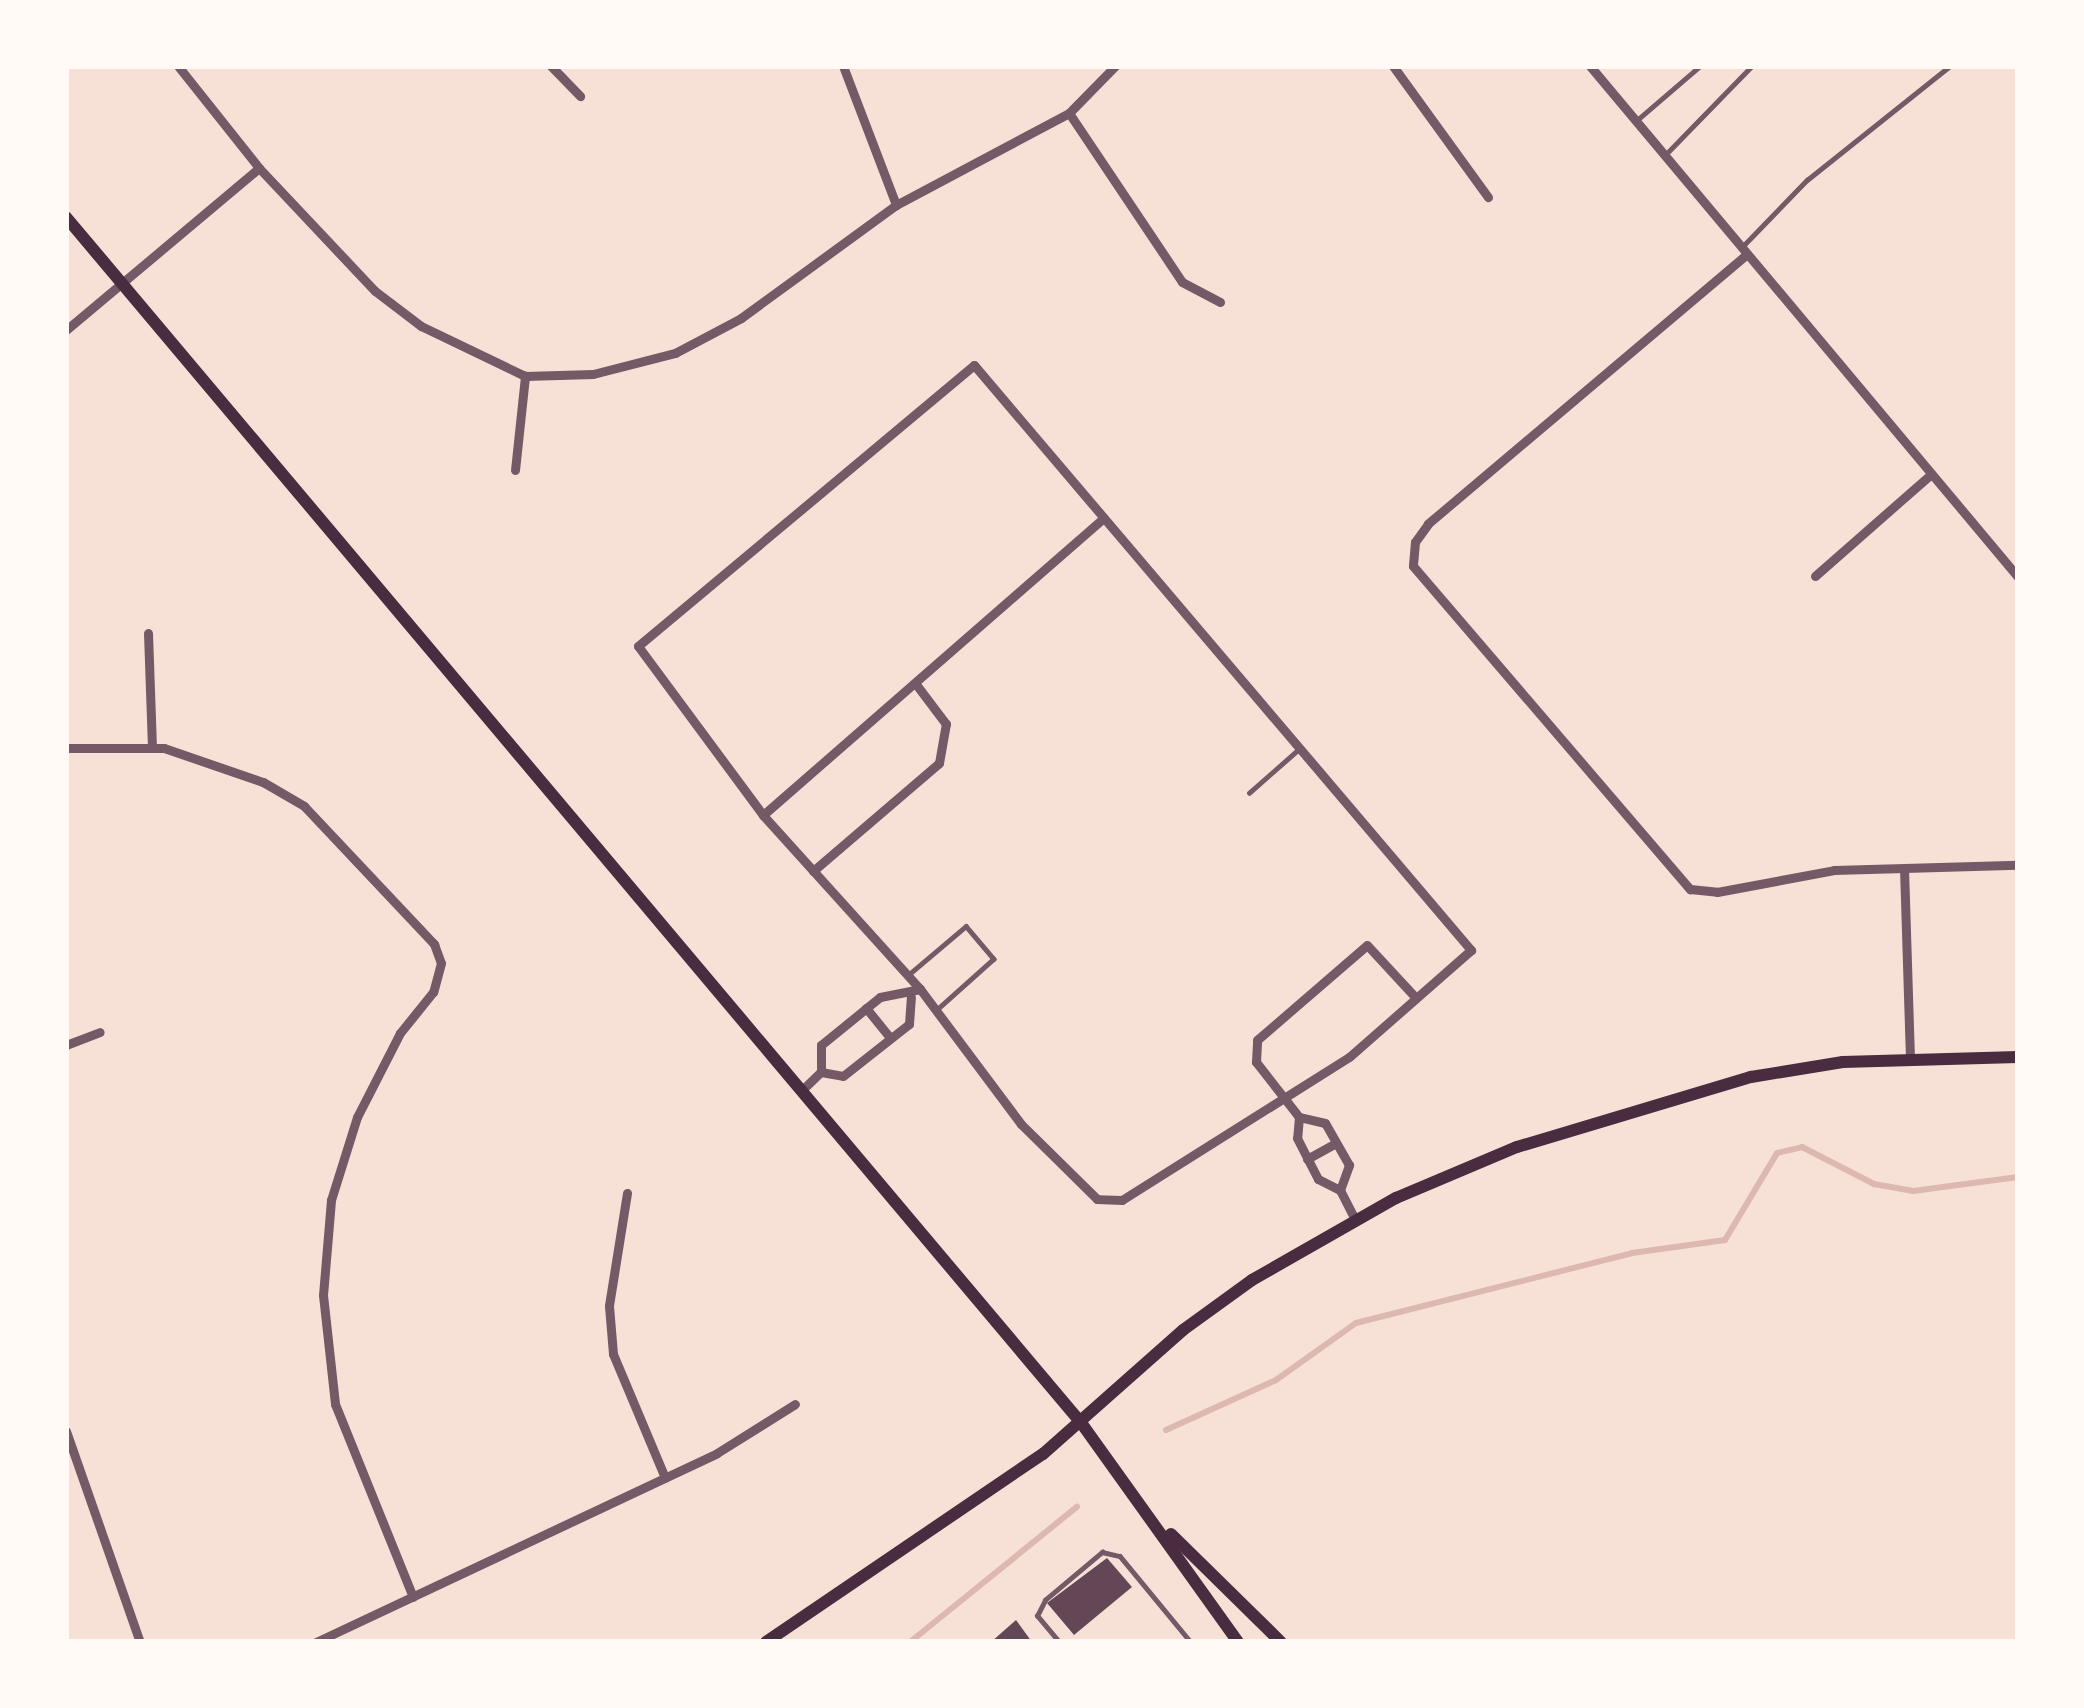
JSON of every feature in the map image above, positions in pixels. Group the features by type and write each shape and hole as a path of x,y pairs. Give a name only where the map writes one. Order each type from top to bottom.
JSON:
{"main road":[{"path":"66,217 1082,1424 1160,1525 1238,1642"},
{"path":"766,1642 899,1558 1082,1424 1183,1330 1355,1219 1516,1147 1643,1105 1751,1077 1910,1059 2018,1057"},
{"path":"1160,1525 1243,1596 1281,1642"}],"street":[{"path":"178,66 260,169 375,291 421,326 525,376 593,374 675,353 741,318 896,205 1069,113 1115,66"},
{"path":"551,66 580,96"},
{"path":"843,66 896,205"},
{"path":"1394,66 1488,197"},
{"path":"1590,66 2018,577"},
{"path":"1069,113 1182,282 1220,302"},
{"path":"66,330 125,286 260,169"},
{"path":"1744,251 1414,542 1413,566 1425,588 1690,889 1904,868 2018,866"},
{"path":"974,365 1103,518 1472,950 1285,1100 1122,1200 1097,1199 1021,1124 937,1010 915,993 908,976 763,814 638,646 974,365"},
{"path":"515,470 525,376"},
{"path":"1815,576 1930,475"},
{"path":"763,814 1103,518"},
{"path":"148,633 152,747"},
{"path":"813,871 939,764 946,724 915,682"},
{"path":"66,748 152,747 212,760 304,806 388,890 441,963 433,992 400,1033 357,1117 331,1200 323,1295 334,1404 413,1597"},
{"path":"1904,868 1910,1059"},
{"path":"1340,1190 1349,1165 1325,1123 1299,1117 1256,1062 1257,1040 1367,945 1416,998"},
{"path":"801,1091 821,1072 821,1046 880,997 915,993"},
{"path":"821,1072 843,1076 909,1024 915,993"},
{"path":"866,1008 890,1038"},
{"path":"66,1045 100,1032"},
{"path":"1299,1117 1297,1138 1307,1159 1318,1179 1340,1190 1355,1219"},
{"path":"1307,1159 1336,1143"},
{"path":"627,1193 609,1306 613,1354 665,1478"},
{"path":"316,1642 665,1478 795,1404"},
{"path":"66,1431 140,1642"}],"lane":[{"path":"1636,121 1700,66"},
{"path":"1665,155 1752,66"},
{"path":"1744,251 1807,180 1950,66"},
{"path":"1249,793 1300,748"},
{"path":"908,976 966,926 994,959 937,1010"},
{"path":"1059,1642 1037,1616 1045,1600 1102,1552 1120,1556 1191,1642"}],"building":[{"path":"1107,1558 1132,1587 1074,1635 1047,1603"},
{"path":"1016,1620 1032,1642 991,1642"}],"waterway":[{"path":"1166,1430 1276,1380 1356,1323 1632,1253 1725,1240 1777,1153 1802,1147 1874,1184 1913,1191 2018,1177"},
{"path":"910,1642 1077,1507"}]}
